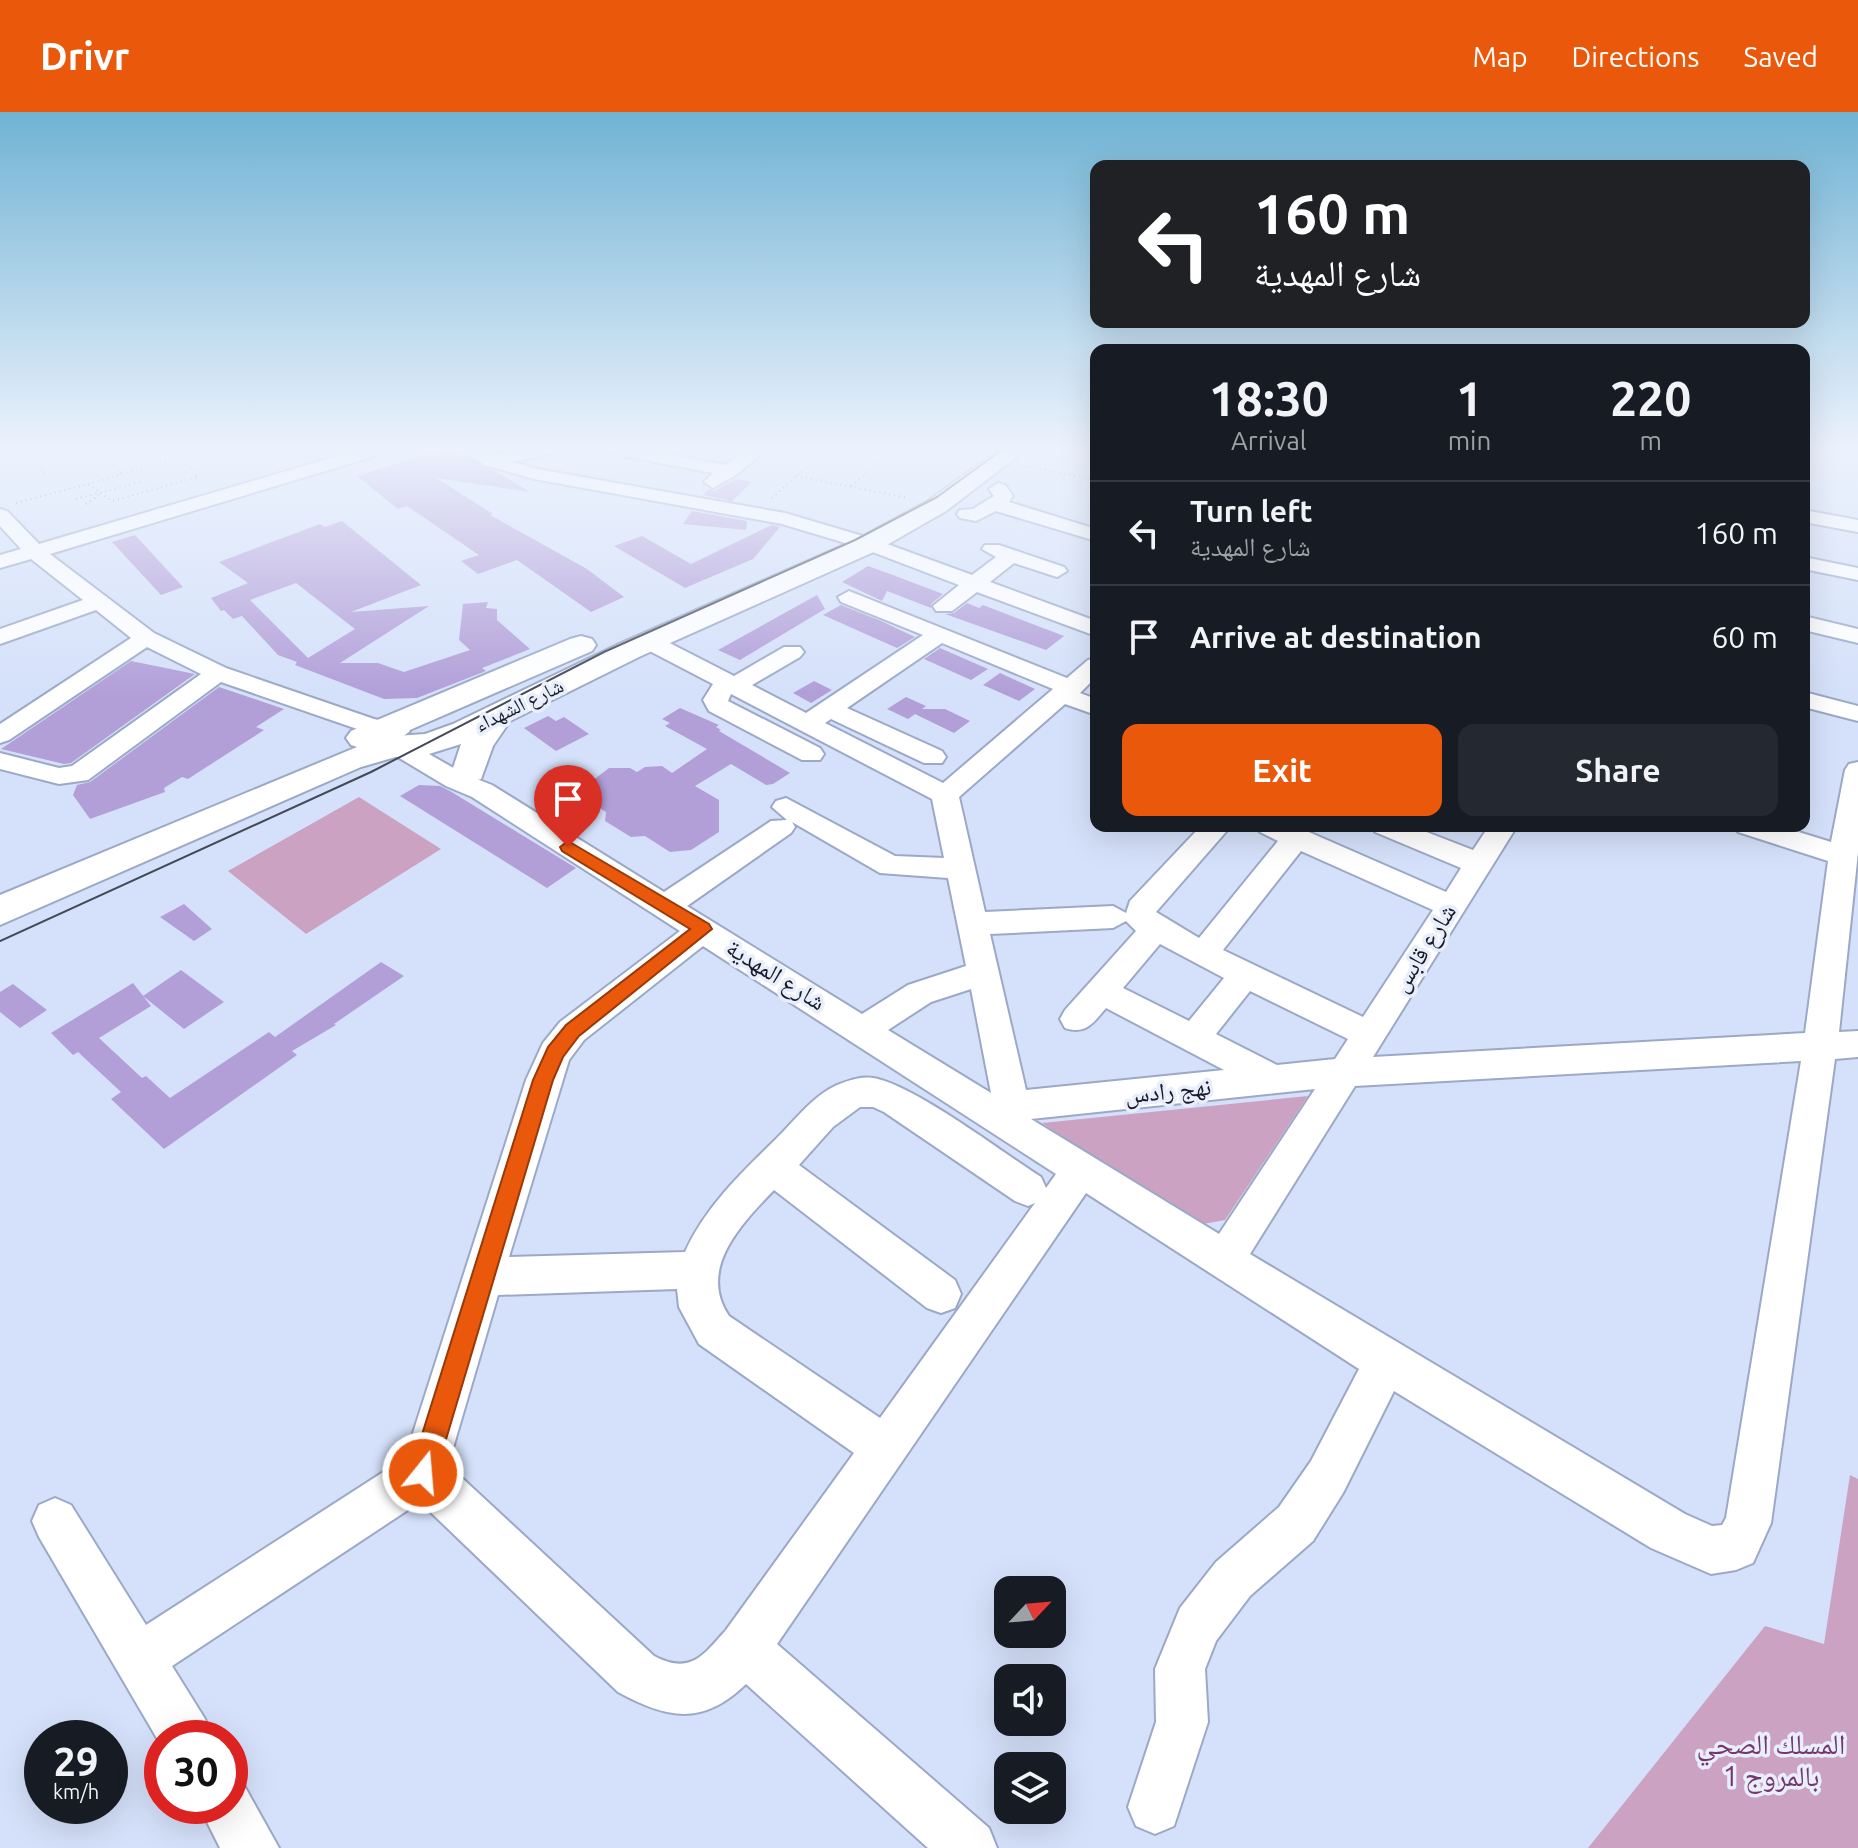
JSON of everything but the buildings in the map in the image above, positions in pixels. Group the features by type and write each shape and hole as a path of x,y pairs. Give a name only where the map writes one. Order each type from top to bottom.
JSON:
{"main road":[{"name":"شارع الشهداء","path":"0,892 381,733 489,703 648,641 867,530"},
{"name":"شارع الشهداء","path":"489,703 877,530"},
{"path":"428,753 432,729 442,717 489,703"},
{"path":"476,781 476,746 489,703"},
{"name":"شارع الشهداء","path":"381,733 428,753"},
{"name":"شارع الشهداء","path":"0,911 349,760 381,733"}],"street":[{"path":"21,530 35,552 146,638 218,673 381,733"},
{"path":"0,562 108,530"},
{"path":"823,530 854,539 970,587"},
{"path":"944,606 970,587 1000,552 1057,571"},
{"path":"1810,564 1858,574"},
{"path":"894,567 970,587 1090,627"},
{"path":"849,597 940,634 1090,705"},
{"path":"0,637 98,602"},
{"path":"1810,624 1858,636"},
{"path":"807,724 940,634"},
{"path":"0,735 146,638"},
{"path":"648,641 945,795"},
{"path":"792,652 730,684 715,700 718,706 811,754"},
{"path":"945,795 1090,671"},
{"path":"0,761 59,776 79,774 218,673"},
{"path":"1810,701 1858,714"},
{"path":"830,709 933,757"},
{"name":"شارع المهدية","path":"428,753 864,1031 1000,1108 1081,1169 1386,1362 1668,1531 1711,1550 1736,1546 1748,1523 1839,1045"},
{"path":"1839,1045 1843,856 1858,770"},
{"path":"945,795 984,975 1000,1108"},
{"path":"665,906 783,817 890,866 961,868"},
{"path":"1212,832 1141,909 1140,919 1155,930 1244,975 1370,1035"},
{"path":"1203,954 1283,832 1451,906"},
{"path":"1400,832 1477,863"},
{"name":"شارع قابس","path":"1225,1259 1348,1072 1497,832"},
{"path":"1769,832 1843,856"},
{"path":"973,924 1113,917"},
{"path":"138,1659 423,1473 543,1080 555,1053 572,1031 703,929"},
{"path":"1077,1019 1155,930"},
{"path":"864,1031 892,1008 924,990 984,975"},
{"path":"1194,1039 1244,975"},
{"path":"1101,991 1273,1079"},
{"name":"نهج رادس","path":"1000,1108 1348,1072 1839,1045"},
{"path":"884,1447 714,1330 704,1320 698,1302 698,1270 718,1226 840,1099 869,1091 881,1093 896,1102 1028,1189"},
{"path":"773,1167 941,1294"},
{"path":"423,1473 636,1674 662,1690 692,1690 722,1675 744,1648 1081,1169"},
{"path":"482,1277 698,1270"},
{"path":"1155,1807 1182,1722 1180,1669 1197,1625 1233,1579 1296,1524 1327,1477 1386,1362"},
{"path":"55,1521 175,1720"},
{"path":"744,1648 969,1848"},
{"path":"237,1824 251,1848"}],"green space":[{"path":"359,797 441,849 306,934 228,871"},
{"path":"1308,1096 1225,1220 1198,1225 1042,1123"},
{"name":"المسلك الصحي بالمروج 1","path":"1850,1475 1858,1479 1858,1848 1588,1848 1765,1626 1824,1644"}],"tram line":[{"path":"0,941 371,772 604,652 874,530"}],"route":[{"path":"423,1473 543,1080 555,1053 572,1031 703,929 568,847"}]}
